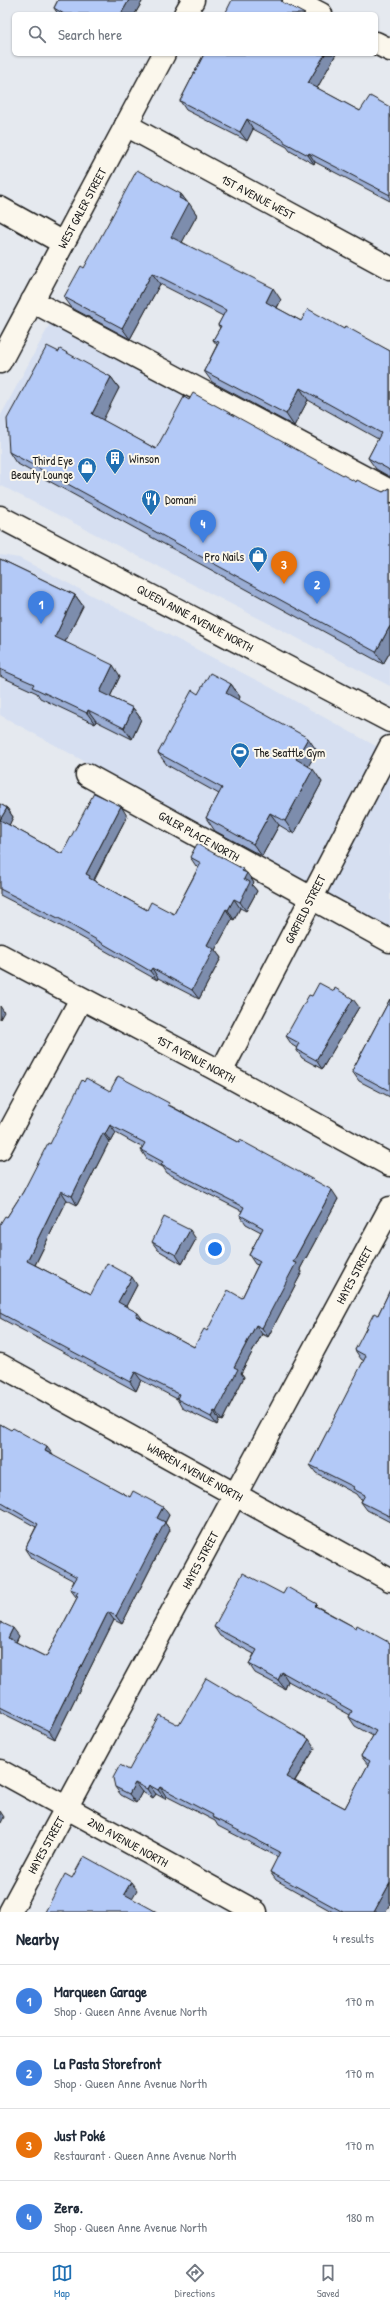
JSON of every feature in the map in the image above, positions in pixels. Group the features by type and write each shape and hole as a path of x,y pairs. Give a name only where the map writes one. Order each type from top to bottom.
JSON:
{"street":[{"path":"186,12 192,0"},
{"path":"294,0 317,12"},
{"path":"378,44 390,50"},
{"name":"WEST GALER STREET","path":"0,362 163,56"},
{"name":"1ST AVENUE WEST","path":"126,126 390,268"},
{"path":"0,208 63,243"},
{"path":"32,302 390,491"},
{"name":"QUEEN ANNE AVENUE NORTH","path":"0,517 390,721"},
{"name":"GARFIELD STREET","path":"221,1072 310,897 390,747"},
{"name":"GALER PLACE NORTH","path":"87,775 390,941"},
{"name":"1ST AVENUE NORTH","path":"0,955 221,1072 390,1165"},
{"path":"0,1149 81,999"},
{"name":"HAYES STREET","path":"10,1912 390,1208"},
{"name":"WARREN AVENUE NORTH","path":"0,1365 390,1580"},
{"name":"2ND AVENUE NORTH","path":"0,1772 256,1912"}],"shaded area":[{"path":"51,322 390,504 390,686 0,485 0,417"},
{"path":"0,555 19,558 266,685 390,754 390,929 0,715"}],"building":[{"path":"58,0 129,0 122,12 61,12 54,8"},
{"path":"232,0 281,0 282,2 301,12 226,12"},
{"path":"203,56 324,56 308,83 360,111 370,96 390,107 390,195 309,153 308,155 247,119 240,132 180,101"},
{"path":"137,170 181,194 179,198 189,203 171,237 273,288 266,302 301,321 308,309 344,329 345,326 390,351 390,472 388,469 368,458 381,433 300,388 286,414 204,371 219,342 213,340 221,326 218,325 226,310 152,273 122,328 64,297 81,266 84,268"},
{"path":"47,346 59,352 60,349 111,377 92,414 156,449 184,397 189,400 193,393 356,482 357,480 383,492 390,488 390,626 376,652 9,452 7,419"},
{"path":"0,559 75,595 55,637 113,665 100,692 133,708 124,728 88,710 87,713 32,687 34,684 0,669"},
{"name":"The Seattle Gym","path":"210,673 231,684 226,693 308,738 296,759 313,769 285,821 270,813 253,844 206,818 222,788 158,753 192,690 198,694"},
{"path":"94,793 121,806 86,874 90,876 89,878 147,910 151,902 174,914 201,863 190,857 197,844 243,869 242,871 247,873 244,879 250,882 240,902 234,899 228,910 226,909 207,945 214,949 192,990 152,968 150,971 66,922 0,889 0,820 62,854"},
{"path":"0,804 7,808 0,820"},
{"path":"319,983 334,991 335,988 353,999 316,1060 296,1049 299,1043 286,1036 309,995 312,996"},
{"path":"390,999 390,1091 352,1071"},
{"path":"118,1076 239,1143 240,1140 332,1190 293,1262 296,1263 262,1328 256,1325 234,1367 238,1369 216,1412 214,1411 211,1417 177,1399 179,1394 135,1372 130,1382 0,1313 0,1224 5,1216 7,1217 23,1192 48,1143 50,1144 82,1080 84,1082 86,1078 110,1091","holes":["110,1125 145,1143 141,1150 163,1162 161,1165 244,1207 240,1215 263,1228 249,1255 260,1261 242,1298 228,1290 207,1331 204,1329 194,1347 136,1316 138,1313 118,1302 132,1277 107,1263 91,1294 27,1261 61,1191 72,1196 103,1133 105,1134"]},
{"path":"164,1217 190,1230 176,1255 152,1242"},
{"path":"390,1290 389,1516 361,1502 365,1495 353,1489 354,1487 310,1465 366,1356 355,1350 374,1313 378,1315"},
{"path":"0,1424 11,1430 13,1428 47,1447 45,1451 130,1497 133,1491 163,1507 157,1518 165,1522 116,1616 108,1612 49,1731 0,1707 0,1622 13,1628 8,1638 46,1657 78,1596 76,1595 78,1592 70,1589 77,1577 25,1549 38,1524 0,1502"},
{"path":"243,1573 283,1594 287,1587 317,1604 315,1606 356,1628 357,1625 390,1643 390,1883 374,1912 343,1912 270,1872 280,1852 212,1817 213,1815 160,1787 158,1790 149,1785 147,1789 135,1783 129,1794 115,1787 113,1778 120,1765 129,1770 159,1715 179,1725 206,1678 309,1739 286,1777 345,1808 370,1761 361,1756 376,1731 349,1717 352,1711 282,1672 278,1680 249,1664 257,1650 214,1627"},
{"path":"84,1856 131,1882 124,1894 157,1912 45,1912 65,1874 72,1878"}],"place":[{"name":"Winson","path":"115,475"},
{"name":"Third Eye Beauty Lounge","path":"87,484"},
{"name":"Domani","path":"151,516"},
{"name":"Zerø.","path":"203,543"},
{"name":"Pro Nails","path":"258,573"},
{"name":"Just Poké","path":"284,584"},
{"name":"La Pasta Storefront","path":"317,604"},
{"name":"Marqueen Garage","path":"41,624"},
{"name":"The Seattle Gym","path":"240,769"}]}
